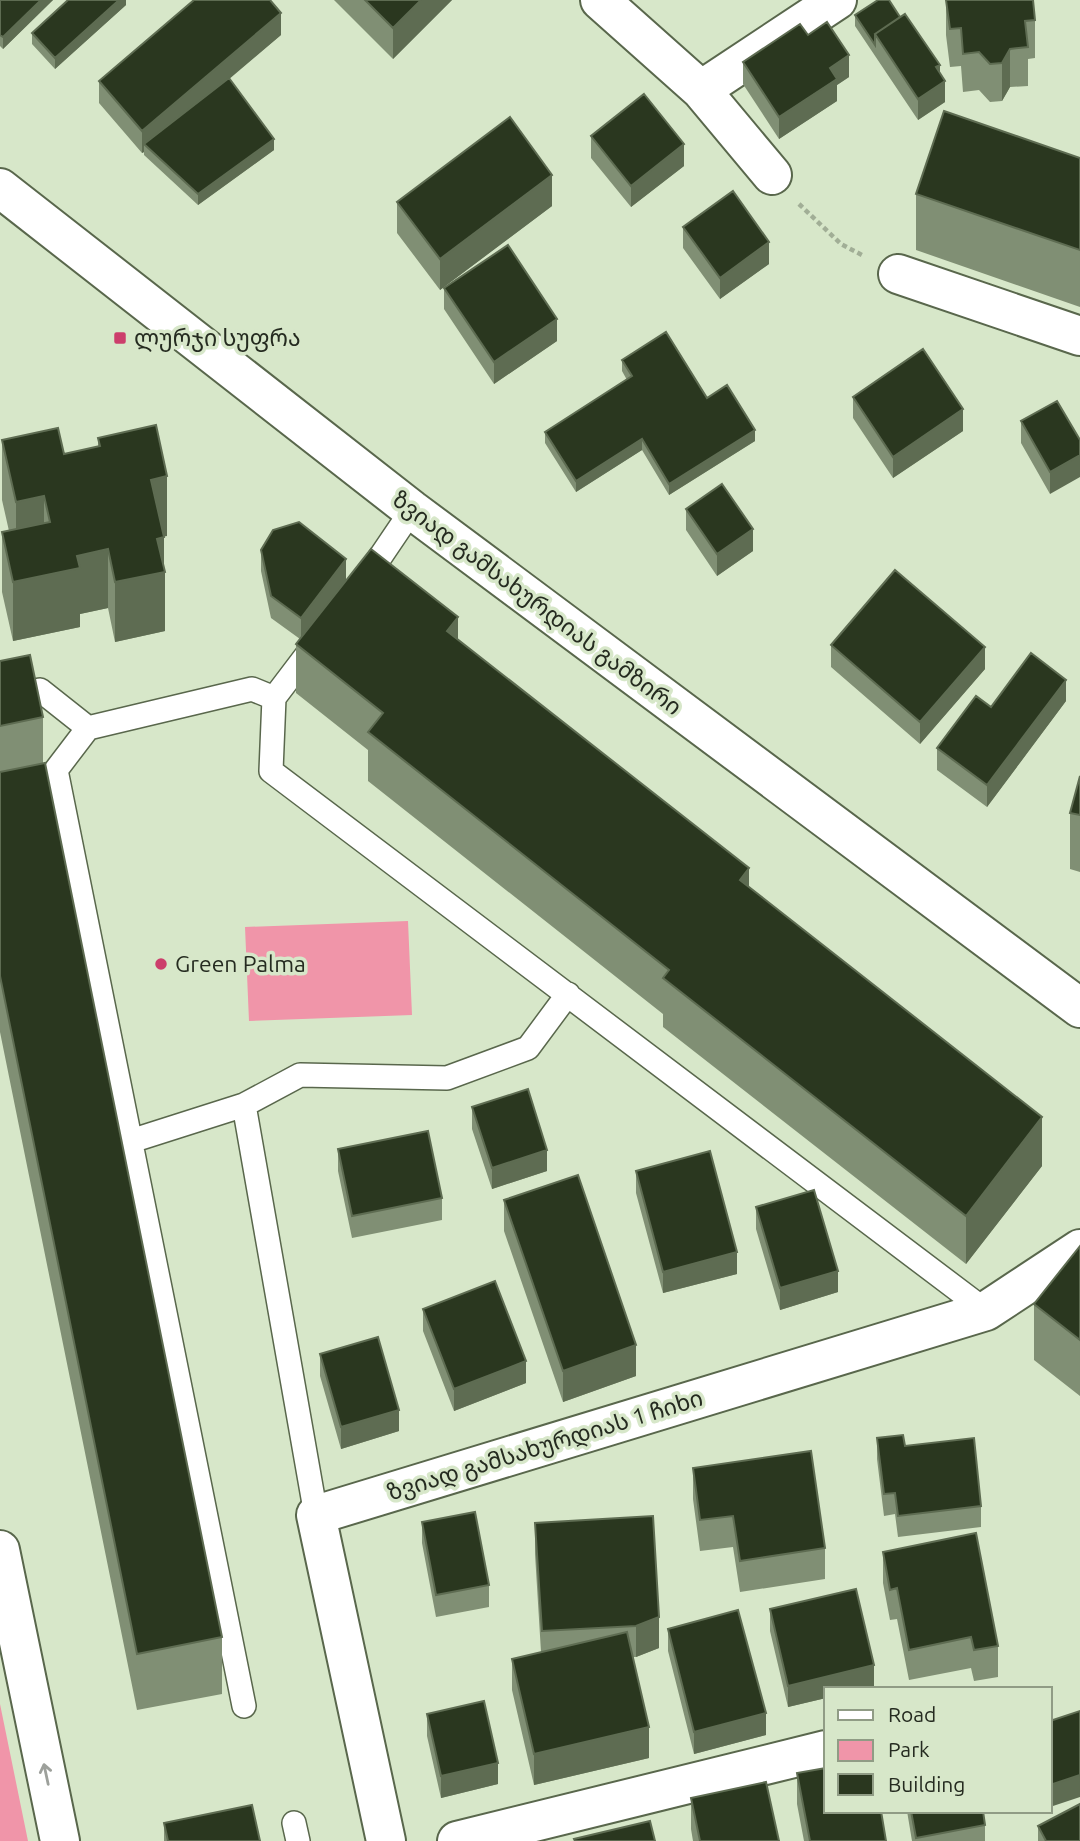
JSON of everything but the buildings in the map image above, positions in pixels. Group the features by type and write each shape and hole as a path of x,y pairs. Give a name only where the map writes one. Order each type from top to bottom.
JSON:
{"street":[{"path":"600,0 701,90 772,175"},
{"path":"701,90 837,0"},
{"name":"ზვიად გამსახურდიას გამზირი","path":"7,199 412,510 1080,1008"},
{"path":"898,274 1080,336"},
{"name":"ზვიად გამსახურდიას 1 ჩიხი","path":"316,1515 986,1311 1080,1249"},
{"path":"316,1515 386,1841"},
{"path":"1,1569 60,1841"},
{"path":"457,1841 824,1750"}],"lane":[{"path":"353,595 412,510"},
{"path":"330,626 274,698 271,771 986,1311"},
{"path":"244,1706 56,770 88,728 252,689 274,698"},
{"path":"0,698 40,690 88,728"},
{"path":"131,1141 244,1105 300,1075 447,1078 528,1048 568,994"},
{"path":"244,1105 316,1515"}],"path":[{"path":"772,175 841,244 898,274"}],"green space":[{"path":"408,921 412,1015 249,1021 245,927"},
{"path":"0,1704 28,1841 0,1841"}],"place":[{"name":"ლურჯი სუფრა","path":"120,338"},
{"name":"Green Palma","path":"161,964"}]}
